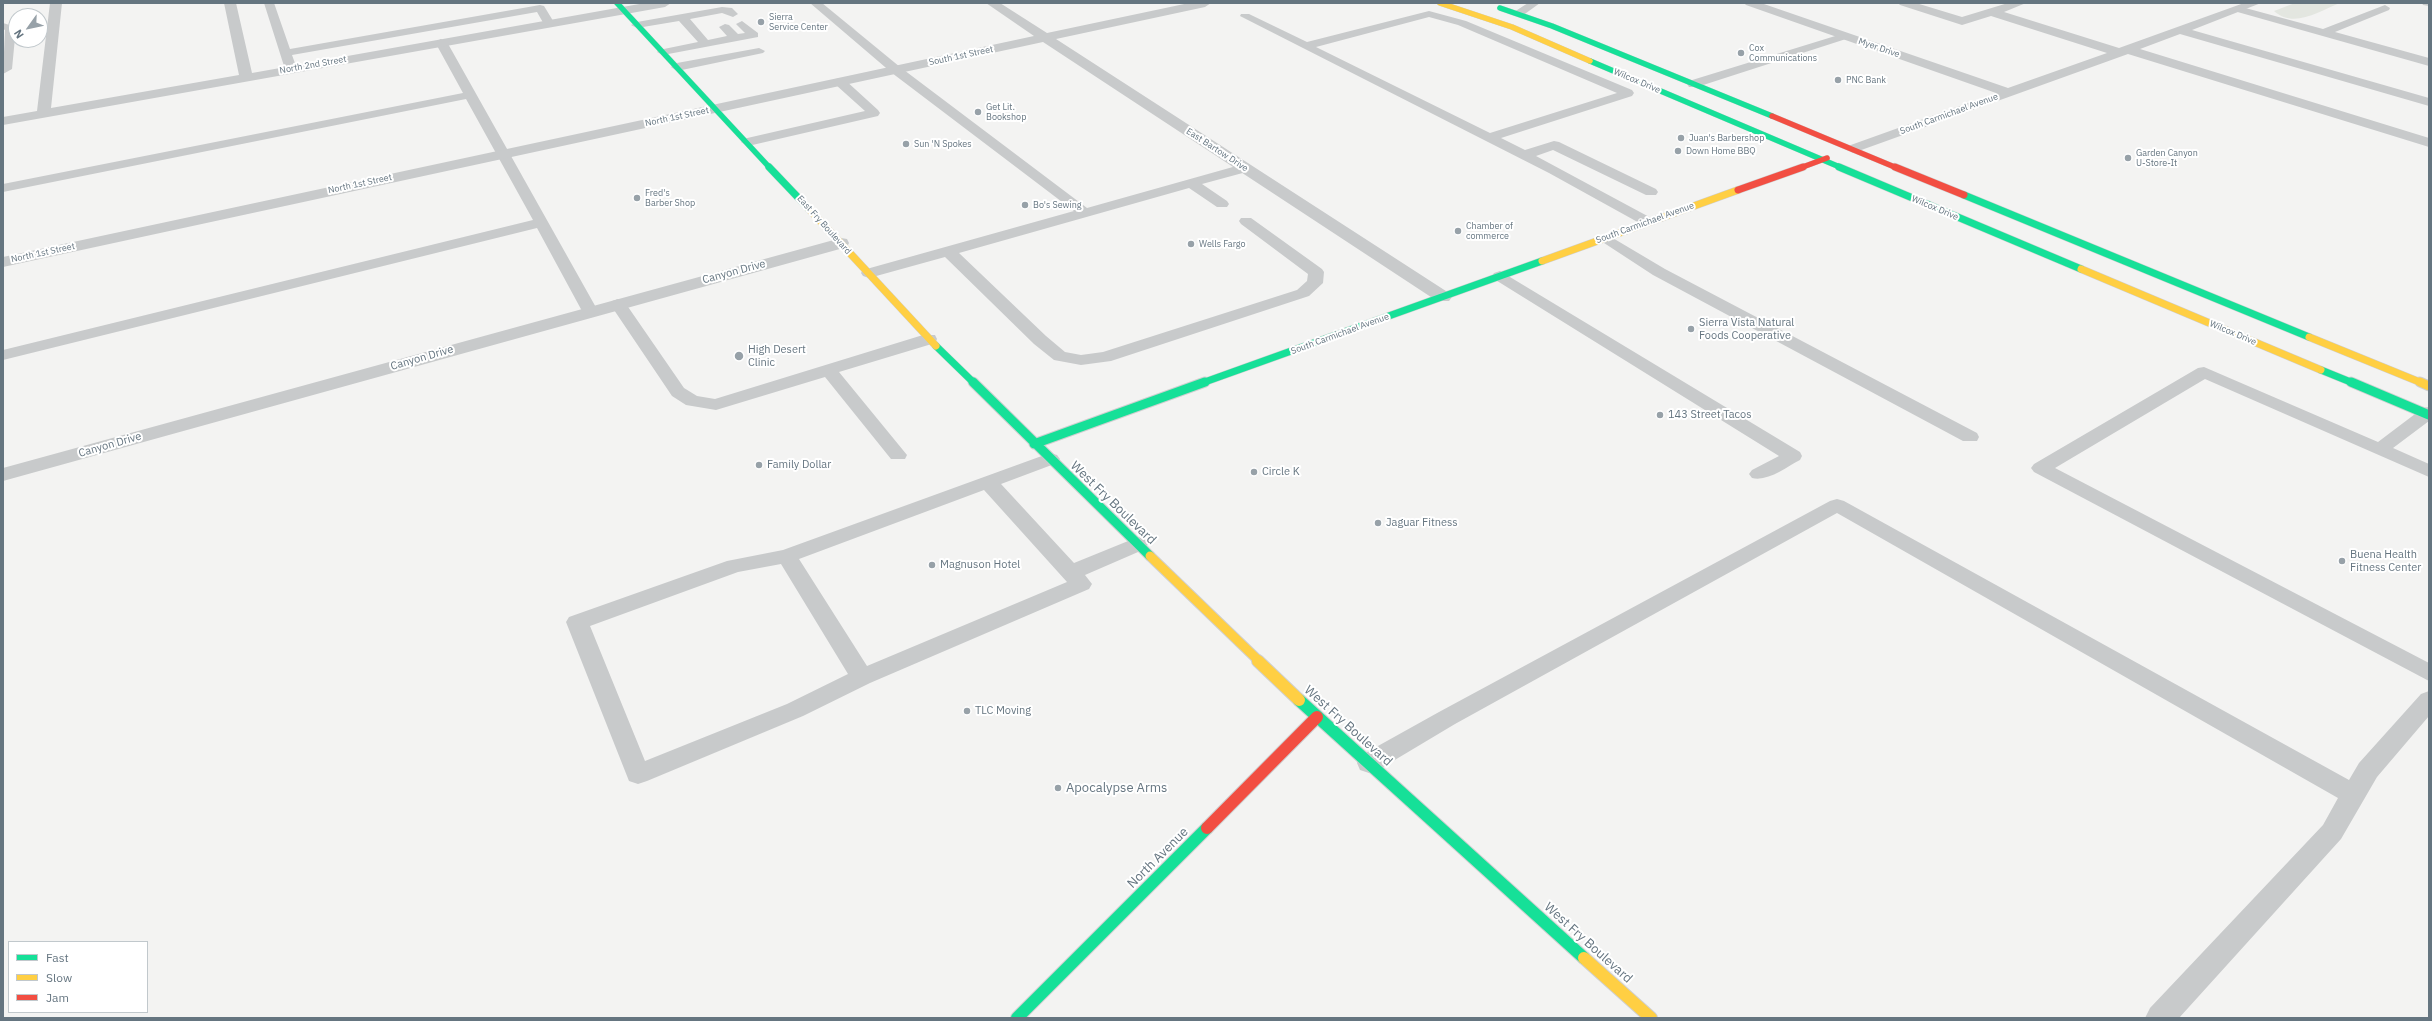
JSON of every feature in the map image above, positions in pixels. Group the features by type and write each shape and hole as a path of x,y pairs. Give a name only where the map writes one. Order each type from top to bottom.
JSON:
{"street":[{"path":"44,113 56,3"},
{"path":"230,3 246,76"},
{"name":"North 2nd Street","path":"3,121 291,68 549,24 620,7 665,3"},
{"name":"East Bartow Drive","path":"992,3 1443,297"},
{"name":"South 1st Street","path":"717,108 1205,3"},
{"name":"Wilcox Drive","path":"1440,3 1512,27 1820,160 2428,414"},
{"name":"Myer Drive","path":"1750,3 2007,92"},
{"path":"1904,3 1962,21 2020,3"},
{"name":"South Carmichael Avenue","path":"1034,444 2255,3"},
{"name":"Wilcox Drive","path":"1491,5 1552,26 2429,386"},
{"name":"East Fry Boulevard","path":"620,7 717,108 929,339 1034,444"},
{"path":"1992,12 2429,143"},
{"path":"2179,30 2429,102"},
{"name":"North 1st Street","path":"3,262 717,108"},
{"name":"Canyon Drive","path":"3,475 841,243"},
{"name":"West Fry Boulevard","path":"1034,444 1317,717 1651,1018"},
{"name":"North Avenue","path":"1017,1018 1317,717"}],"lane":[{"path":"269,3 291,68"},
{"path":"702,3 713,14"},
{"path":"815,3 896,70 1086,212"},
{"path":"1518,14 1535,3"},
{"path":"2323,32 2389,7 2364,3"},
{"path":"286,53 538,6 549,24"},
{"path":"2238,9 2429,62"},
{"path":"637,25 682,17 713,14 728,10 733,14"},
{"path":"1306,46 1429,14 1462,23 1628,93 1488,138"},
{"path":"1245,16 1488,138 1525,155 1648,222"},
{"path":"682,17 706,44"},
{"path":"663,52 754,35 742,24"},
{"path":"3,26 11,28 6,69 3,70"},
{"path":"725,27 735,38"},
{"path":"1693,84 1845,36"},
{"path":"441,42 590,312"},
{"path":"677,66 759,51"},
{"path":"748,142 874,113 840,82"},
{"path":"3,188 469,94"},
{"path":"1525,155 1554,145 1651,192"},
{"path":"869,273 1245,168"},
{"path":"1191,183 1222,204"},
{"path":"948,251 1040,340 1060,356 1082,360 1105,358 1303,293 1315,283 1316,272 1246,221"},
{"path":"3,355 540,222"},
{"path":"1606,238 1659,272 1970,437"},
{"path":"1500,276 1793,456 1759,474"},
{"path":"618,304 678,392 692,400 716,404 829,371 929,339"},
{"path":"829,371 898,455"},
{"path":"2429,471 2204,372 2041,468 2429,673"},
{"path":"2380,449 2428,414"},
{"path":"988,482 1081,584 862,677 795,710 638,774 577,622 734,566 787,556 1050,459"},
{"path":"1369,763 1447,718 1837,505 2354,795"},
{"path":"1071,573 1138,544"},
{"path":"787,556 862,677"},
{"path":"2160,1018 2332,832 2368,770 2429,700"}],"shaded area":[{"path":"2295,3 2340,3 2307,17 2290,18 2282,16 2274,11"}],"traffic: fast":[{"path":"617,3 809,209"},
{"path":"1500,8 1552,26 1772,116"},
{"path":"1590,61 2081,269"},
{"path":"1964,195 2309,337"},
{"path":"1034,444 1542,261"},
{"path":"936,346 1150,556"},
{"path":"2321,370 2429,415"},
{"path":"1299,700 1584,958"},
{"path":"1017,1018 1207,828"}],"traffic: slow":[{"path":"1440,3 1512,27 1590,61"},
{"path":"1542,261 1738,190"},
{"path":"809,209 936,346"},
{"path":"2081,269 2321,370"},
{"path":"2309,337 2429,386"},
{"path":"1150,556 1299,700"},
{"path":"1584,958 1651,1018"}],"traffic: jam":[{"path":"1772,116 1964,195"},
{"path":"1738,190 1827,158"},
{"path":"1207,828 1317,717"}],"place":[{"name":"Sierra Service Center","path":"761,22"},
{"name":"Cox Communications","path":"1741,53"},
{"name":"PNC Bank","path":"1838,80"},
{"name":"Get Lit. Bookshop","path":"978,112"},
{"name":"Juan's Barbershop","path":"1681,138"},
{"name":"Sun 'N Spokes","path":"906,144"},
{"name":"Down Home BBQ","path":"1678,151"},
{"name":"Garden Canyon U-Store-It","path":"2128,158"},
{"name":"Fred's Barber Shop","path":"637,198"},
{"name":"Bo's Sewing","path":"1025,205"},
{"name":"Chamber of commerce","path":"1458,231"},
{"name":"Wells Fargo","path":"1191,244"},
{"name":"Sierra Vista Natural Foods Cooperative","path":"1691,329"},
{"name":"High Desert Clinic","path":"739,356"},
{"name":"143 Street Tacos","path":"1660,415"},
{"name":"Family Dollar","path":"759,465"},
{"name":"Circle K","path":"1254,472"},
{"name":"Jaguar Fitness","path":"1378,523"},
{"name":"Buena Health Fitness Center","path":"2342,561"},
{"name":"Magnuson Hotel","path":"932,565"},
{"name":"TLC Moving","path":"967,711"},
{"name":"Apocalypse Arms","path":"1058,788"}]}
